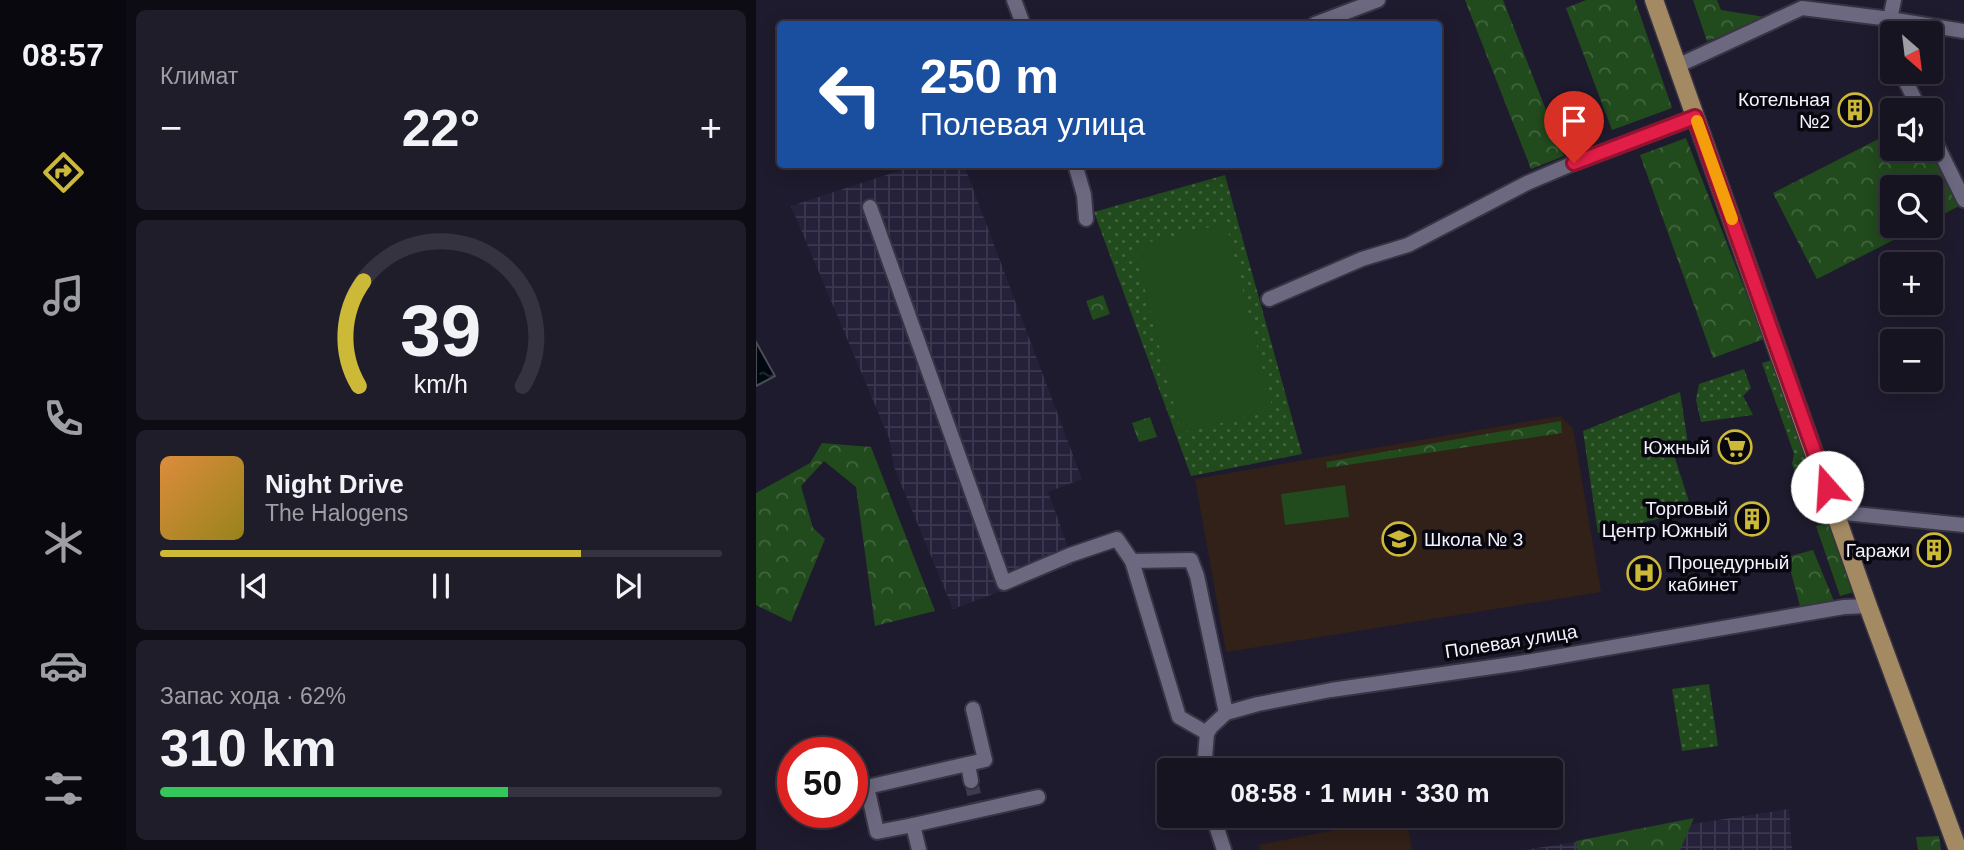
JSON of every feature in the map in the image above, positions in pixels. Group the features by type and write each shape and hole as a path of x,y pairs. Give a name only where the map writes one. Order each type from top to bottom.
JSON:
{"main road":[{"path":"1654,0 1868,606 1958,850"}],"street":[{"path":"1014,0 1022,21"},
{"path":"1890,19 1894,0"},
{"path":"1320,21 1343,6 1375,1"},
{"path":"1677,66 1802,8 1964,31"},
{"path":"1269,299 1362,259 1408,245 1527,183 1695,117"},
{"path":"1943,157 1964,200"},
{"path":"1076,168 1084,195 1086,219"},
{"path":"870,207 1004,583 1117,538 1132,561 1179,717 1207,733"},
{"path":"1836,512 1964,525"},
{"path":"1132,561 1191,560 1197,576 1226,713 1207,733 1205,758"},
{"name":"Полевая улица","path":"1226,713 1331,690 1520,663 1844,607 1868,606"},
{"path":"974,709 985,760 867,787 877,832 976,807 1038,797"},
{"path":"968,764 971,781"},
{"path":"913,825 919,850"},
{"path":"1217,828 1224,850"}],"shaded area":[{"path":"908,168 965,168 1082,479 1048,492 1074,564 953,609 894,467 889,438 791,206"},
{"name":"Школа № 3","path":"1560,416 1573,428 1601,592 1226,652 1195,479"},
{"path":"1789,809 1792,850 1524,850"},
{"path":"1345,828 1408,828 1412,850 1260,850 1259,845"}],"green space":[{"path":"1465,0 1503,0 1564,156 1531,169"},
{"path":"1586,0 1635,0 1672,108 1612,130 1566,8"},
{"path":"1693,0 1717,0 1721,10 1771,18 1707,41"},
{"path":"1686,138 1764,339 1713,358 1640,155"},
{"path":"1880,138 1880,161 1936,161 1959,206 1943,214 1943,175 1880,175 1880,238 1897,238 1817,279 1773,193"},
{"path":"1225,175 1302,454 1191,476 1094,212"},
{"path":"1226,223 1273,410 1181,433 1134,246"},
{"path":"1103,295 1110,314 1093,320 1086,301"},
{"path":"1772,360 1822,498 1805,502 1792,464 1794,454 1762,363"},
{"path":"1744,369 1751,388 1743,396 1753,415 1701,422 1696,400 1699,384"},
{"path":"1680,392 1688,444 1672,449 1692,511 1598,533 1583,431"},
{"path":"1150,417 1157,437 1139,442 1132,423"},
{"path":"1561,421 1562,433 1327,468 1326,462"},
{"path":"822,443 871,447 935,611 875,626 856,487 824,461 801,486 813,528 825,539 791,622 756,605 756,493 810,463"},
{"path":"1345,485 1349,517 1285,525 1281,494"},
{"path":"1831,522 1854,592 1840,596 1816,526"},
{"path":"1813,550 1834,601 1800,606 1787,557"},
{"path":"1709,684 1718,746 1682,751 1672,689"},
{"path":"1694,818 1680,850 1577,850 1576,841"},
{"path":"1939,836 1941,850 1918,850 1916,837"}],"water":[{"path":"756,342 775,376 756,386"}],"tunnel":[{"path":"971,781 976,803"}],"slow traffic":[{"path":"1697,121 1732,219"}],"place":[{"name":"Котельная №2","path":"1855,110"},
{"name":"Южный","path":"1735,447"},
{"name":"Торговый Центр Южный","path":"1752,519"},
{"name":"Школа № 3","path":"1399,539"},
{"name":"Гаражи","path":"1934,550"},
{"name":"Процедурный кабинет","path":"1644,573"}],"route":[{"path":"1574,163 1695,117 1827,487"}]}
